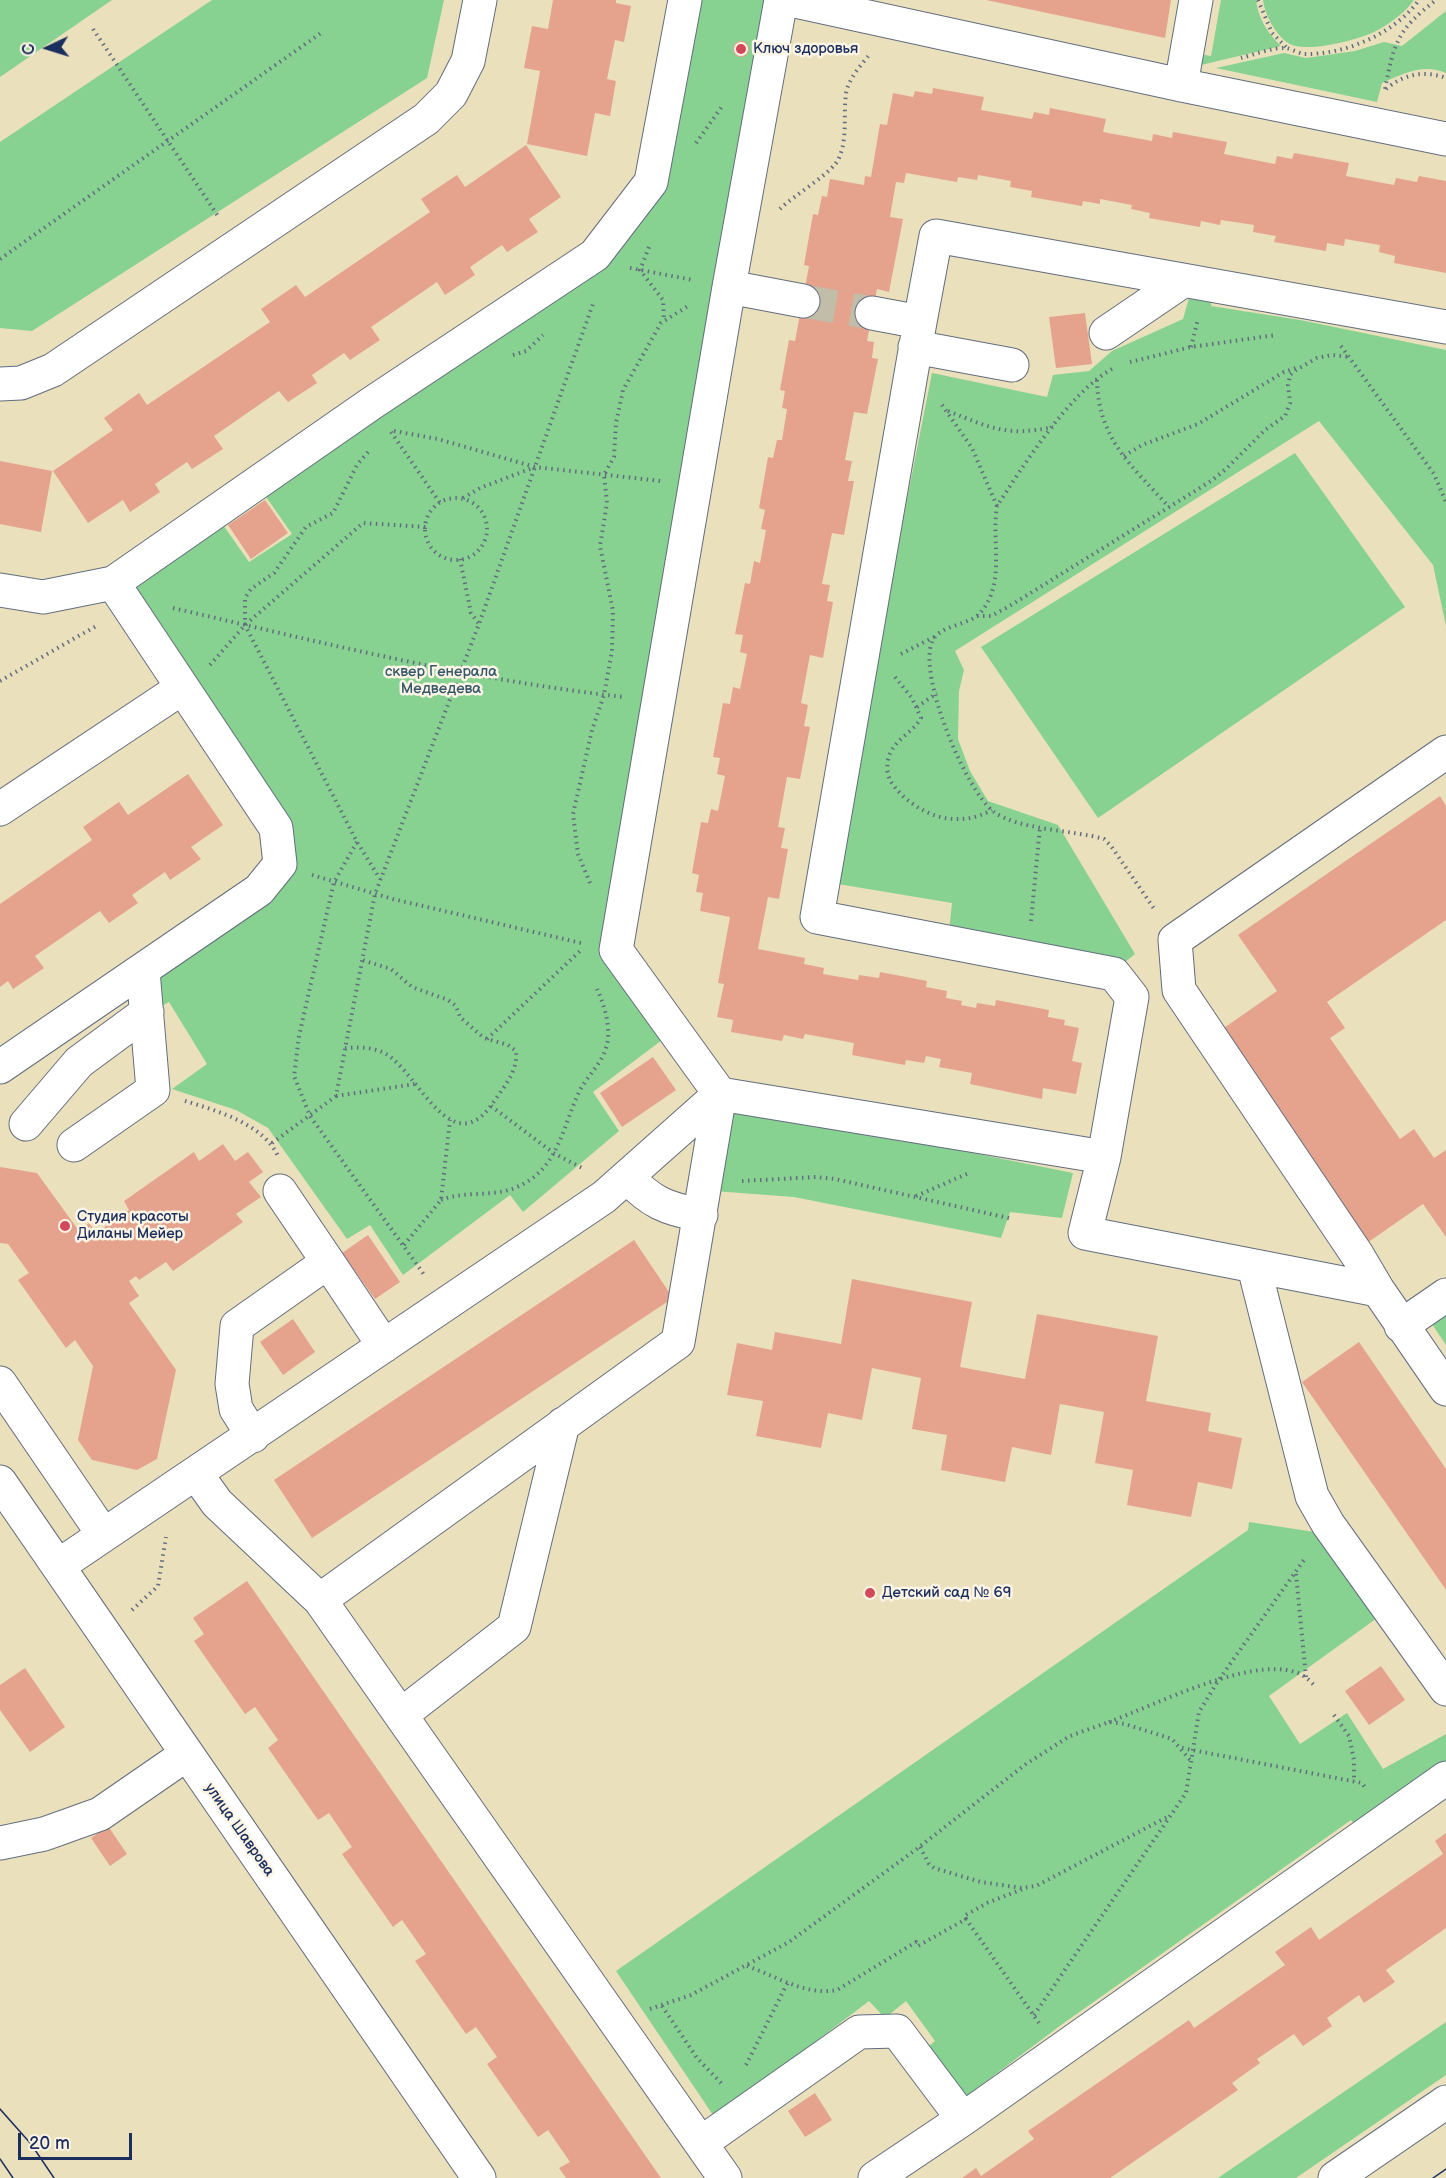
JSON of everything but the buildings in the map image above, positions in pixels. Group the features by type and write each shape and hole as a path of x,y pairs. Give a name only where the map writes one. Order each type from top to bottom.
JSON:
{"street":[{"path":"0,384 21,383 53,370 426,119 451,94 468,61 480,0"},
{"path":"0,590 43,597 122,596 372,403 601,259 651,182 685,0"},
{"path":"320,1600 678,1342 720,1094 616,950 728,293 781,0"},
{"path":"790,0 880,10 1183,77 1446,139"},
{"path":"1183,77 1196,0"},
{"path":"1378,1290 1085,1233 1104,1157 1132,997 1114,974 817,917 936,236 1181,282 1446,327"},
{"path":"1106,333 1181,282"},
{"path":"728,293 803,301"},
{"path":"872,313 915,348 1012,365"},
{"path":"0,1067 259,891 280,864 276,828 122,596"},
{"path":"0,809 183,690"},
{"path":"1446,753 1175,940 1179,990 1358,1256 1401,1326 1446,1389"},
{"path":"74,1145 153,1090 143,971"},
{"path":"1132,997 1179,990"},
{"path":"26,1124 79,1062 147,1012"},
{"path":"720,1094 1104,1157"},
{"path":"58,1566 103,1534 186,1482 604,1197 720,1094"},
{"path":"627,1177 646,1196 671,1209 701,1215"},
{"path":"280,1191 384,1346"},
{"path":"253,1436 236,1409 232,1384 237,1326 328,1262"},
{"path":"1254,1267 1318,1523 1446,1689"},
{"path":"1401,1326 1446,1295"},
{"path":"0,1383 103,1534"},
{"path":"401,1715 514,1627 563,1424"},
{"name":"улица Шаврова","path":"0,1482 479,2178"},
{"path":"186,1482 218,1503 320,1600 706,2140 725,2178"},
{"path":"0,1843 44,1834 99,1814 187,1754"},
{"path":"874,2178 963,2119 1446,1778"},
{"path":"706,2140 859,2032 897,2031 963,2119"},
{"path":"1335,2178 1446,2102"}],"path":[{"path":"1258,0 1272,33 1287,48 1304,54 1370,39 1389,30 1419,0"},
{"path":"1383,99 1395,42 1416,16 1436,0"},
{"path":"776,214 793,196 820,178 839,161 844,141 846,92 855,73 876,46 880,10"},
{"path":"1410,11 1416,16"},
{"path":"93,28 238,247"},
{"path":"0,259 321,33"},
{"path":"1233,60 1287,48"},
{"path":"1385,90 1407,76 1419,73 1433,73 1446,78"},
{"path":"689,152 729,96"},
{"path":"640,270 652,237"},
{"path":"336,1096 375,894 479,624 536,467 601,259 728,293"},
{"path":"640,270 663,300 664,320"},
{"path":"593,891 578,854 573,814 592,730 604,695 614,630 608,578 600,546 607,503 604,475 614,457 616,423 623,390 664,320 687,306 728,293"},
{"path":"976,616 994,588 996,569 994,522 997,507 1064,410 1096,379 1110,370 1131,362 1191,347 1282,335"},
{"path":"1335,343 1352,357 1434,474 1446,501"},
{"path":"915,348 948,411 972,448 997,507"},
{"path":"1124,456 1142,445 1188,429 1284,372 1317,358 1332,355 1352,357"},
{"path":"1175,940 1104,839 1013,820 992,810 971,787 959,764 937,693 930,662 932,640 937,635 976,616 991,615 1008,607 1211,481 1265,430 1285,416 1290,403 1288,385 1290,375 1300,367"},
{"path":"1096,379 1105,427 1113,445 1169,507"},
{"path":"372,403 440,503"},
{"path":"948,411 1003,431 1025,433 1054,426"},
{"path":"392,433 438,439 536,467 696,484"},
{"path":"386,440 392,433"},
{"path":"370,450 357,465 333,513 306,527 274,573 251,589 246,598 245,625 357,842 380,880"},
{"path":"463,498 475,503 483,513 486,526 484,542 478,551 460,559 446,559 434,553 426,527 432,509 440,503 463,498 480,488 536,467"},
{"path":"183,690 245,625 363,523 426,527"},
{"path":"460,559 471,613 479,624"},
{"path":"0,681 122,596 459,673 658,701"},
{"path":"886,671 902,685 921,718 889,754 887,775 893,786 920,811 929,815 955,818 982,815 992,810"},
{"path":"916,707 937,693"},
{"path":"1028,957 1040,827"},
{"path":"357,842 334,882 299,1036 294,1076 310,1116 445,1304"},
{"path":"280,864 375,894 587,944 487,1039"},
{"path":"345,1048 359,1047 388,1055 440,1113 450,1120 471,1124 491,1106 517,1063 516,1051 508,1045 487,1039 460,1017 456,1006 448,1000 412,987 391,969 362,960"},
{"path":"404,1245 441,1200 452,1195 483,1196 518,1187 537,1176 555,1154 580,1090 602,1060 607,1045 607,1023 602,998 595,983"},
{"path":"272,1143 336,1096 415,1084"},
{"path":"153,1090 225,1113 272,1143 280,1161 280,1191"},
{"path":"491,1106 555,1154 588,1171 627,1177"},
{"path":"441,1200 450,1120"},
{"path":"706,1183 816,1177 835,1179 1013,1219"},
{"path":"131,1611 158,1586 186,1482"},
{"path":"1034,2015 1186,1793 1199,1712 1218,1681 1298,1570 1318,1523"},
{"path":"1298,1570 1297,1596 1306,1678"},
{"path":"644,2010 692,1995 789,1942 920,1846 1026,1764 1070,1736 1218,1681 1259,1669 1296,1672 1314,1685"},
{"path":"1334,1715 1349,1736 1354,1760 1354,1782"},
{"path":"1109,1722 1141,1727 1172,1739 1190,1760"},
{"path":"1181,1748 1194,1748 1362,1783 1386,1820"},
{"path":"1044,2030 964,1916 987,1903 1030,1887 1171,1815"},
{"path":"920,1846 928,1864 934,1868 981,1882 1030,1887"},
{"path":"746,1965 815,1991 837,1990 916,1942 918,1946 966,1919"},
{"path":"745,2067 788,1982"},
{"path":"662,2006 696,2058 727,2089 729,2098 706,2140"}],"green space":[{"path":"0,0 112,0 0,77"},
{"path":"212,0 444,0 427,78 32,331 0,328 0,142"},
{"name":"сквер Генерала Медведева","path":"695,0 763,0 774,5 608,953 662,1040 593,1092 619,1131 523,1212 510,1195 403,1275 370,1225 347,1239 268,1128 236,1110 172,1089 207,1064 169,1002 153,1011 149,974 294,868 130,593 221,522 249,562 292,534 264,494 600,256 655,184"},
{"path":"1221,0 1256,0 1264,25 1281,46 1201,65 1194,53 1211,56"},
{"path":"1263,0 1414,0 1396,18 1374,32 1344,42 1306,47 1288,43 1279,35 1268,18"},
{"path":"1446,11 1446,73 1421,69 1398,76 1382,83 1377,102 1216,68 1284,53 1306,58 1355,51 1384,42 1402,46"},
{"path":"1191,291 1212,295 1211,306 1300,320 1446,350 1446,626 1433,565 1319,421 955,651 964,670 959,691 958,739 970,771 988,801 1058,825 1135,954 1120,966 949,932 952,903 838,884 877,651 932,373 1047,397 1053,375 1089,371 1112,351 1183,319"},
{"path":"1295,453 1405,607 1098,818 981,647"},
{"path":"728,1104 1073,1173 1062,1218 1010,1212 1001,1238 794,1197 714,1191"},
{"path":"1446,1314 1446,1345 1432,1324"},
{"path":"1249,1522 1328,1534 1384,1613 1269,1696 1300,1744 1347,1713 1383,1769 1446,1734 1446,1767 1359,1830 1351,1820 1061,2025 960,2101 922,2052 935,2041 906,2001 885,2018 869,2001 715,2118 616,1971 1248,1530"},
{"path":"1446,2022 1446,2075 1296,2178 1218,2178"}],"tunnel":[{"path":"803,301 872,313"}],"tram line":[{"path":"0,2109 31,2144 54,2178"},
{"path":"0,2159 13,2178"},
{"path":"1433,2178 1446,2169"}],"place":[{"name":"Ключ здоровья","path":"741,49"},
{"name":"Студия красоты Диланы Мейер","path":"65,1226"},
{"name":"Детский сад № 69","path":"870,1593"}]}
